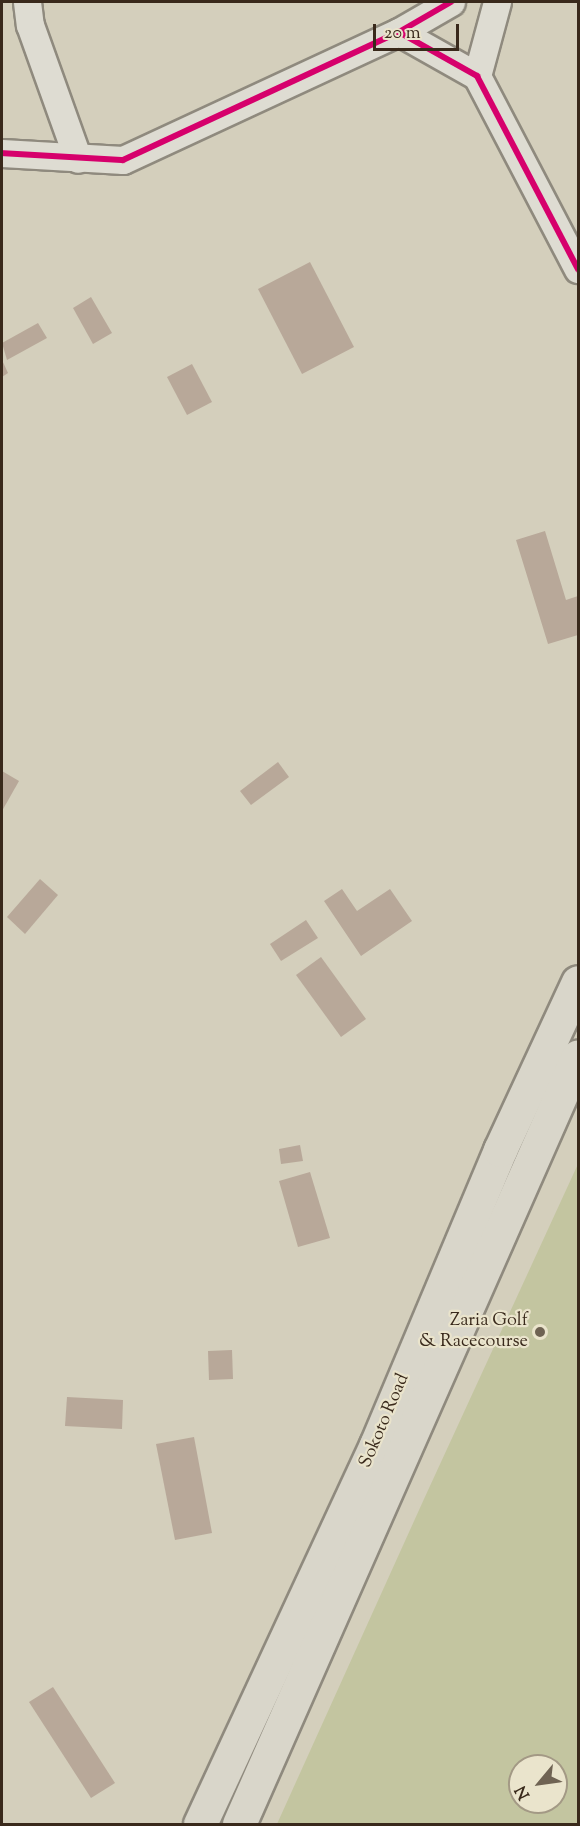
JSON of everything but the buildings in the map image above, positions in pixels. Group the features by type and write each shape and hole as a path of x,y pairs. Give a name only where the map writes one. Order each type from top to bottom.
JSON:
{"main road":[{"name":"Sokoto Road","path":"200,1824 376,1445 500,1150 579,982"},
{"name":"Sokoto Road","path":"239,1824 579,1056"}],"street":[{"path":"27,2 30,25 78,159"},
{"path":"2,153 123,160 399,32 451,2"},
{"path":"477,76 497,2"},
{"path":"399,32 477,76 579,269"}],"green space":[{"name":"Zaria Golf & Racecourse","path":"578,1164 578,1824 277,1824 424,1499"}],"cycle path":[{"path":"2,153 123,160 399,32 451,2"},
{"path":"399,32 477,76 578,269"}],"place":[{"name":"Zaria Golf & Racecourse","path":"540,1332"}]}
